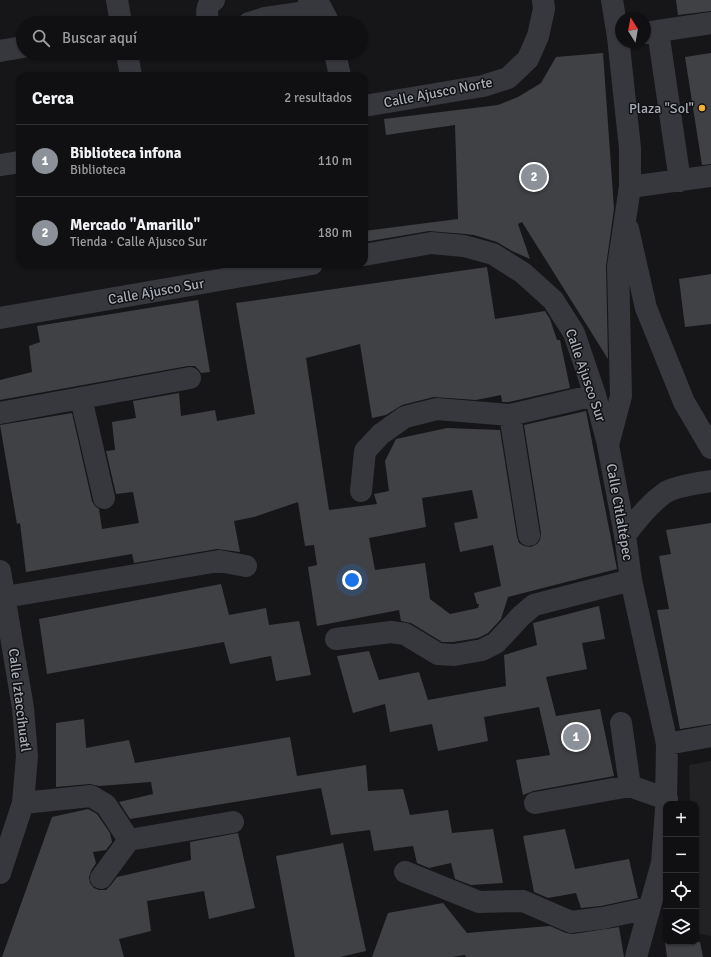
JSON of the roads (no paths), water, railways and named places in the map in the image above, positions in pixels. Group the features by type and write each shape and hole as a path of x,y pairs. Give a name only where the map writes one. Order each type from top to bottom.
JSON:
{"street":[{"path":"117,0 120,16"},
{"path":"207,16 209,3 214,0"},
{"name":"Calle Ajusco Norte","path":"368,105 483,86 508,78 528,59 538,36 544,9 543,0"},
{"name":"Calle Citlaltépec","path":"612,0 615,16"},
{"path":"279,16 300,13 314,2 324,16"},
{"path":"680,181 652,32 711,23"},
{"name":"Calle Citlaltépec","path":"620,48 630,148 630,187 618,266 621,396 608,445 625,535 631,580 666,744 666,801"},
{"path":"0,52 16,49"},
{"path":"128,60 130,72"},
{"path":"337,60 339,72"},
{"path":"0,165 16,163"},
{"path":"630,187 711,176"},
{"path":"626,219 646,308 684,402 710,444"},
{"name":"Calle Ajusco Sur","path":"368,254 431,243 464,246 494,254 523,273 553,300 574,333 595,395 608,445"},
{"name":"Calle Ajusco Sur","path":"1,320 290,268"},
{"path":"0,413 190,378"},
{"path":"361,491 365,451 381,434 405,417 437,410 510,415 595,395"},
{"path":"81,398 104,498"},
{"path":"510,415 529,535"},
{"path":"625,535 647,509 666,492 691,484 711,481"},
{"path":"619,503 647,509"},
{"path":"5,597 219,561 246,566"},
{"name":"Calle Iztaccíhuatl","path":"0,571 24,715 27,756 23,803 4,846 0,873"},
{"path":"336,639 391,632 405,634 438,654 454,655 482,650 496,643 520,616 534,604 631,580"},
{"path":"621,723 630,786"},
{"path":"666,744 711,736"},
{"path":"535,803 630,786 663,802"},
{"path":"23,803 91,796 106,805 129,840"},
{"path":"101,878 129,840 233,822"},
{"name":"Calle Citlaltépec","path":"636,957 662,863 664,837"},
{"path":"405,872 479,902 523,901 571,922 603,918 649,908"}],"place":[{"name":"Plaza \"Sol\"","path":"702,108"},
{"name":"Mercado \"Amarillo\"","path":"534,177"},
{"name":"Biblioteca infona","path":"576,737"}]}
